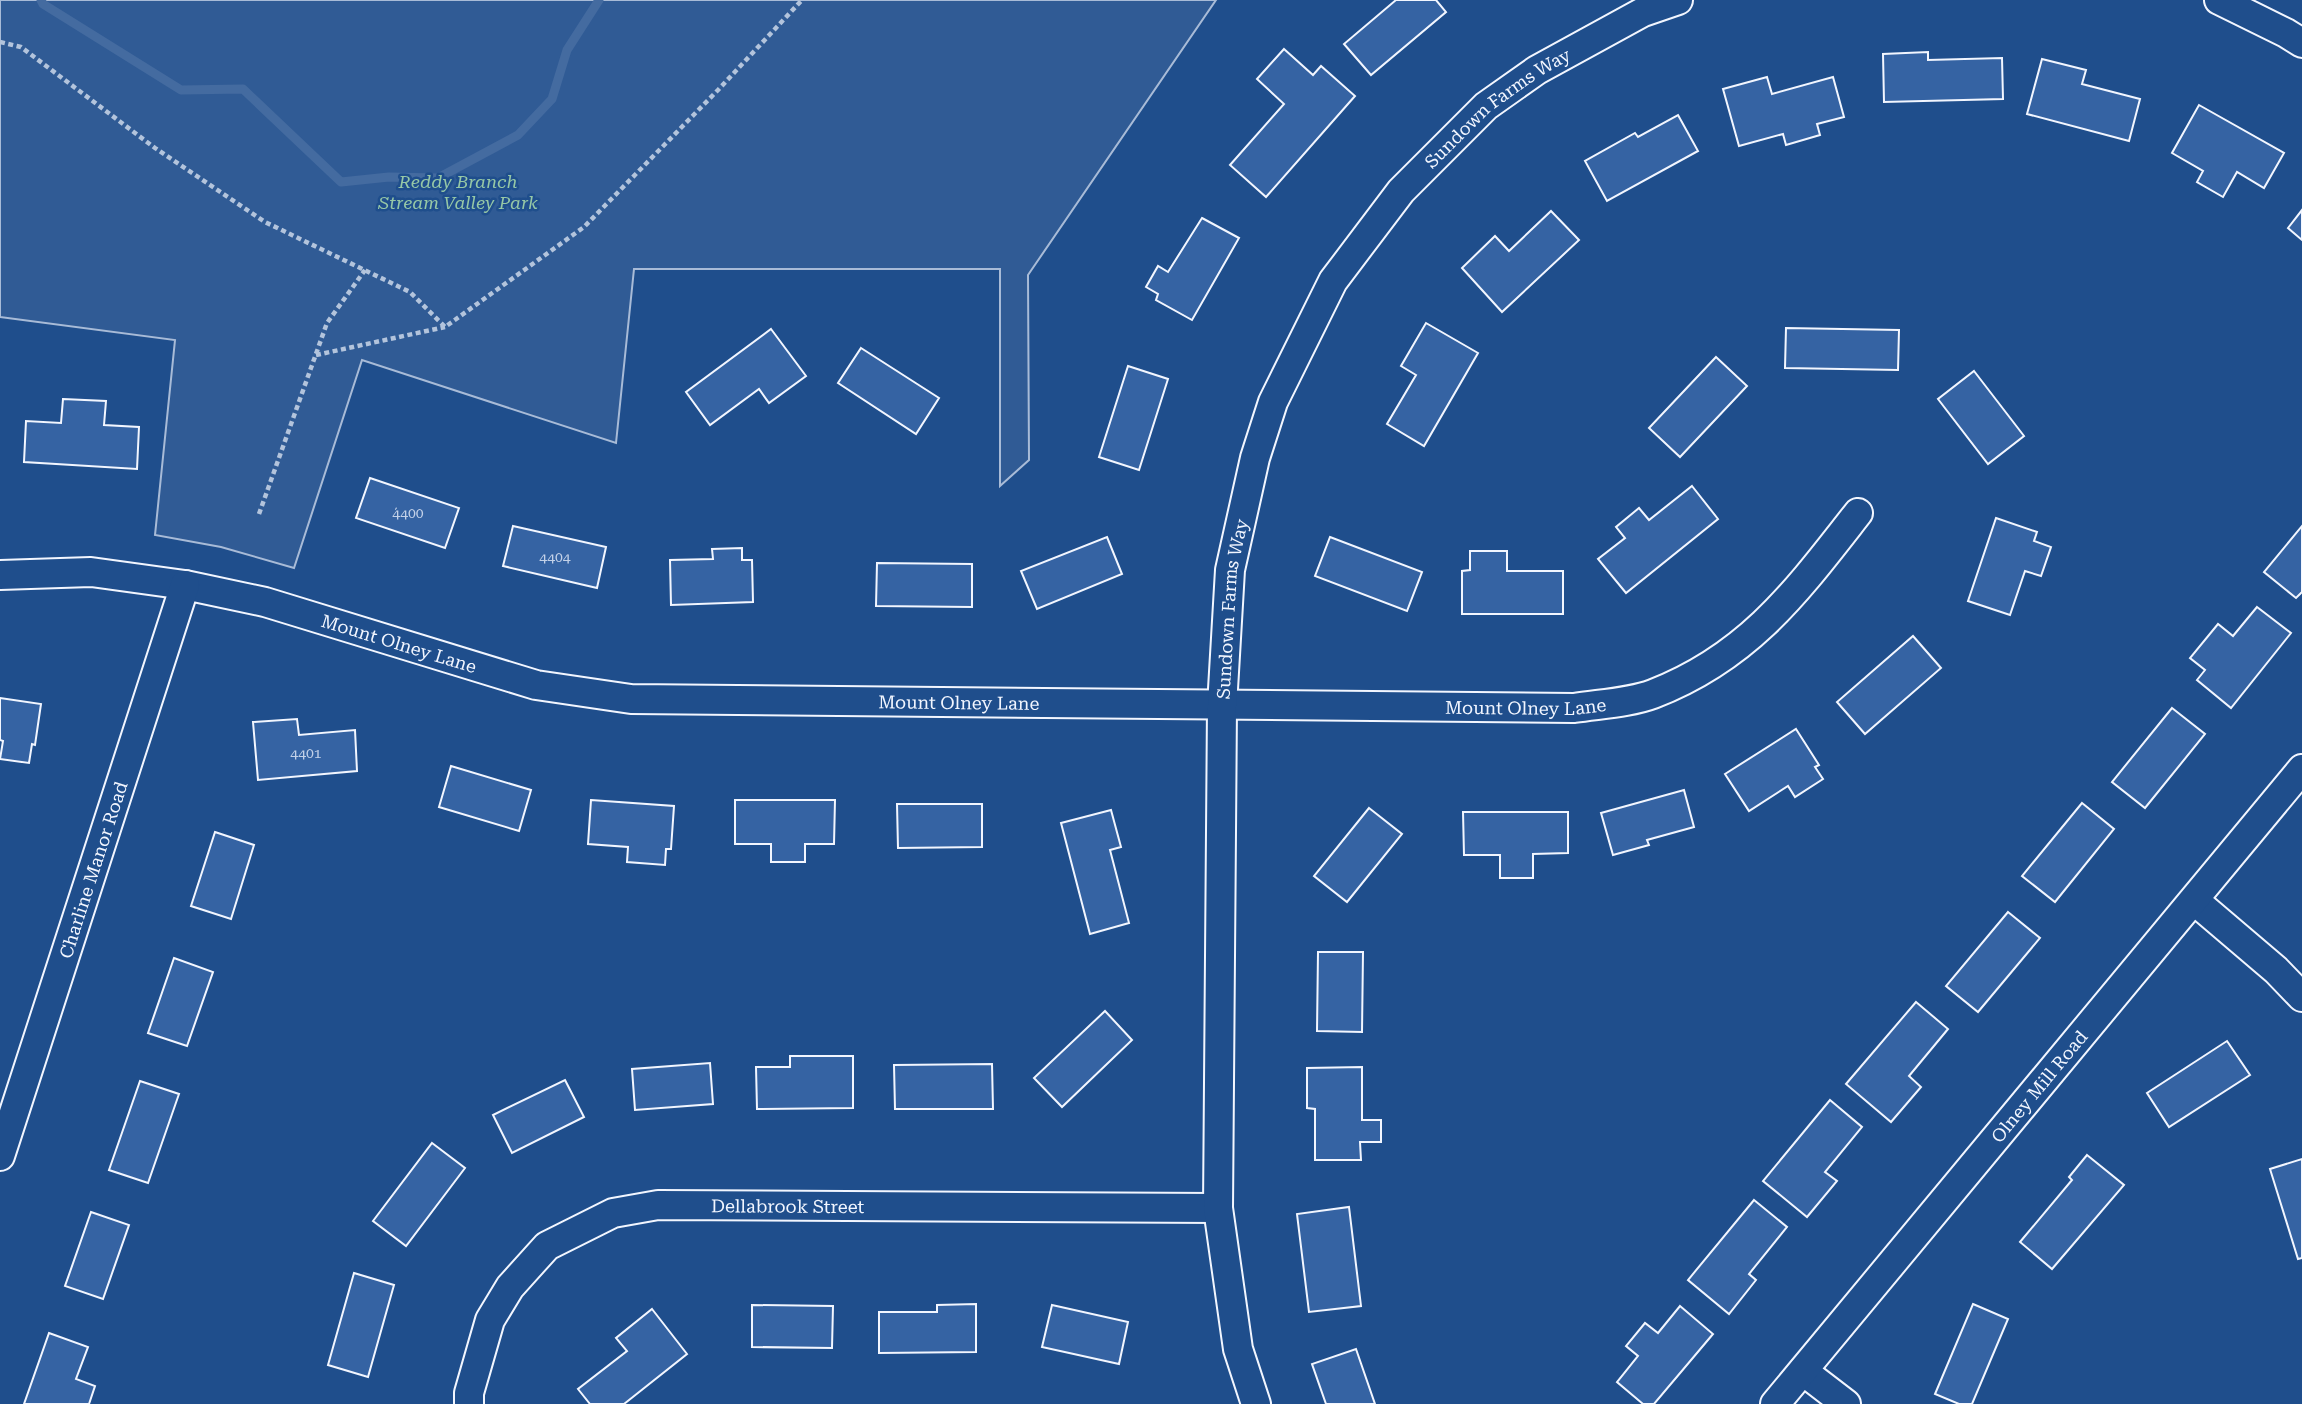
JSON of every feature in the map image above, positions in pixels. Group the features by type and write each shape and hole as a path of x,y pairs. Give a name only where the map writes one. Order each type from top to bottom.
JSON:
{"street":[{"name":"Sundown Farms Way","path":"1256,1404 1238,1349 1218,1208 1222,706 1230,570 1255,458 1273,402 1333,281 1401,191 1486,106 1537,70 1643,12 1678,0"},
{"path":"2219,0 2302,43"},
{"name":"Mount Olney Lane","path":"0,575 91,572 185,585 265,602 536,684 631,699 1574,708 1651,695 1711,667 1748,638 1793,596 1858,513"},
{"name":"Charline Manor Road","path":"0,1156 185,585"},
{"name":"Olney Mill Road","path":"1775,1404 2302,769"},
{"path":"2194,901 2276,970 2302,997"},
{"name":"Dellabrook Street","path":"469,1404 469,1393 491,1320 510,1287 547,1245 613,1213 658,1205 1218,1208"},
{"path":"1803,1371 1846,1404"}],"path":[{"path":"315,355 445,327 584,228 802,0"},
{"path":"0,42 21,47 155,148 265,222 410,292 445,327"},
{"path":"259,514 327,323 365,270"}],"shaded area":[{"name":"Reddy Branch Stream Valley Park","path":"0,0 1216,0 1028,275 1029,460 1000,486 1000,269 634,269 616,443 362,360 294,568 221,547 155,535 175,340 0,317"}],"building":[{"path":"1396,0 1436,0 1446,12 1371,75 1344,44"},
{"path":"1284,49 1313,75 1321,66 1355,96 1266,197 1230,165 1284,104 1257,79"},
{"path":"1928,52 1928,60 2002,58 2003,99 1884,102 1883,54"},
{"path":"2042,59 2086,70 2082,84 2140,99 2129,141 2027,114"},
{"path":"1767,77 1772,94 1833,77 1844,117 1817,124 1820,135 1786,145 1783,134 1739,146 1723,89"},
{"path":"2199,105 2284,153 2264,188 2237,172 2223,197 2197,182 2203,171 2172,153"},
{"path":"1678,115 1698,151 1607,201 1585,161 1635,133 1638,137"},
{"path":"2302,210 2302,240 2288,228"},
{"path":"1551,211 1579,240 1502,312 1462,268 1495,236 1509,251"},
{"path":"1202,218 1239,238 1192,320 1156,300 1158,294 1146,287 1158,266 1168,272"},
{"path":"1426,323 1478,353 1424,446 1387,424 1416,375 1401,366"},
{"path":"1786,328 1899,330 1898,370 1785,368"},
{"path":"771,329 806,376 769,403 759,389 710,425 686,392"},
{"path":"861,348 939,398 916,434 838,383"},
{"path":"1716,357 1747,386 1680,457 1649,428"},
{"path":"1128,366 1168,379 1139,470 1099,457"},
{"path":"1974,371 2024,436 1988,464 1938,399"},
{"path":"63,399 106,401 104,425 139,427 137,469 24,462 26,421 61,423"},
{"path":"370,478 459,508 445,548 356,518"},
{"path":"1692,486 1718,519 1626,593 1598,559 1625,538 1616,527 1639,508 1649,520"},
{"path":"1996,518 2037,532 2034,541 2051,547 2041,576 2025,571 2010,615 1968,601"},
{"path":"513,526 606,547 597,588 503,566"},
{"path":"2302,526 2302,592 2296,598 2264,572"},
{"path":"1107,537 1122,574 1037,609 1021,571"},
{"path":"1330,537 1422,572 1407,611 1315,576"},
{"path":"742,548 742,560 752,560 753,602 671,605 670,560 713,559 712,549"},
{"path":"1470,551 1507,551 1507,571 1563,571 1563,614 1462,614 1462,571 1470,570"},
{"path":"877,563 972,564 972,607 876,606"},
{"path":"2257,607 2291,633 2231,708 2197,680 2205,670 2190,658 2218,624 2233,636"},
{"path":"1913,636 1941,668 1865,734 1837,702"},
{"path":"0,698 41,704 35,745 32,744 29,763 0,759 3,741 0,740"},
{"path":"2172,708 2205,734 2145,808 2112,782"},
{"path":"297,719 299,735 355,730 357,771 258,780 253,722"},
{"path":"1796,729 1819,765 1815,767 1823,779 1795,797 1788,786 1749,811 1725,774"},
{"path":"451,766 531,790 519,831 439,807"},
{"path":"1684,790 1694,827 1647,840 1649,845 1613,855 1601,813"},
{"path":"591,800 674,806 671,849 666,849 665,865 627,862 628,847 588,844"},
{"path":"735,800 835,800 834,844 805,844 805,862 771,862 771,844 735,844"},
{"path":"2082,803 2114,829 2055,902 2022,876"},
{"path":"897,804 982,804 982,847 898,848"},
{"path":"1369,808 1402,834 1347,902 1314,876"},
{"path":"1111,810 1121,847 1110,850 1129,923 1090,934 1061,823"},
{"path":"1463,812 1568,812 1568,853 1533,854 1533,878 1500,878 1500,855 1464,855"},
{"path":"215,832 254,845 231,919 191,906"},
{"path":"2008,912 2040,938 1978,1012 1946,986"},
{"path":"1318,952 1363,952 1362,1032 1317,1031"},
{"path":"174,958 213,972 187,1046 148,1033"},
{"path":"1916,1002 1948,1029 1909,1076 1921,1087 1891,1122 1846,1084"},
{"path":"1105,1011 1132,1040 1062,1107 1034,1078"},
{"path":"2227,1041 2250,1075 2169,1127 2147,1093"},
{"path":"790,1056 853,1056 853,1108 757,1109 756,1067 790,1067"},
{"path":"710,1063 713,1104 635,1110 632,1069"},
{"path":"992,1064 993,1109 895,1109 894,1065"},
{"path":"1362,1067 1362,1120 1381,1120 1381,1142 1360,1142 1361,1160 1315,1160 1315,1109 1307,1108 1307,1068"},
{"path":"565,1080 584,1117 512,1153 493,1115"},
{"path":"140,1081 179,1094 148,1183 109,1170"},
{"path":"1830,1100 1862,1127 1825,1172 1837,1181 1807,1217 1763,1181"},
{"path":"432,1143 465,1168 406,1246 373,1221"},
{"path":"2087,1155 2124,1185 2052,1269 2020,1242 2072,1180 2069,1177"},
{"path":"2302,1159 2302,1258 2298,1259 2270,1169"},
{"path":"1754,1200 1787,1227 1749,1274 1756,1280 1729,1314 1688,1280"},
{"path":"1349,1207 1361,1306 1309,1312 1297,1214"},
{"path":"91,1212 129,1225 103,1299 65,1286"},
{"path":"354,1273 394,1285 368,1377 328,1365"},
{"path":"976,1304 976,1352 879,1353 879,1312 937,1312 937,1305"},
{"path":"1973,1304 2008,1319 1972,1404 1959,1404 1935,1394"},
{"path":"752,1305 833,1306 832,1348 752,1347"},
{"path":"1052,1305 1128,1322 1119,1364 1042,1347"},
{"path":"1680,1306 1713,1334 1654,1404 1643,1404 1617,1382 1638,1356 1626,1346 1645,1323 1658,1333"},
{"path":"652,1309 687,1354 624,1404 590,1404 578,1389 627,1351 616,1338"},
{"path":"49,1333 88,1347 76,1379 95,1386 89,1404 24,1404"},
{"path":"1356,1349 1375,1404 1326,1404 1312,1364"}],"waterway":[{"path":"41,0 43,4 181,90 243,89 341,182 389,177 438,178 518,135 552,99 567,50 599,0"}]}
